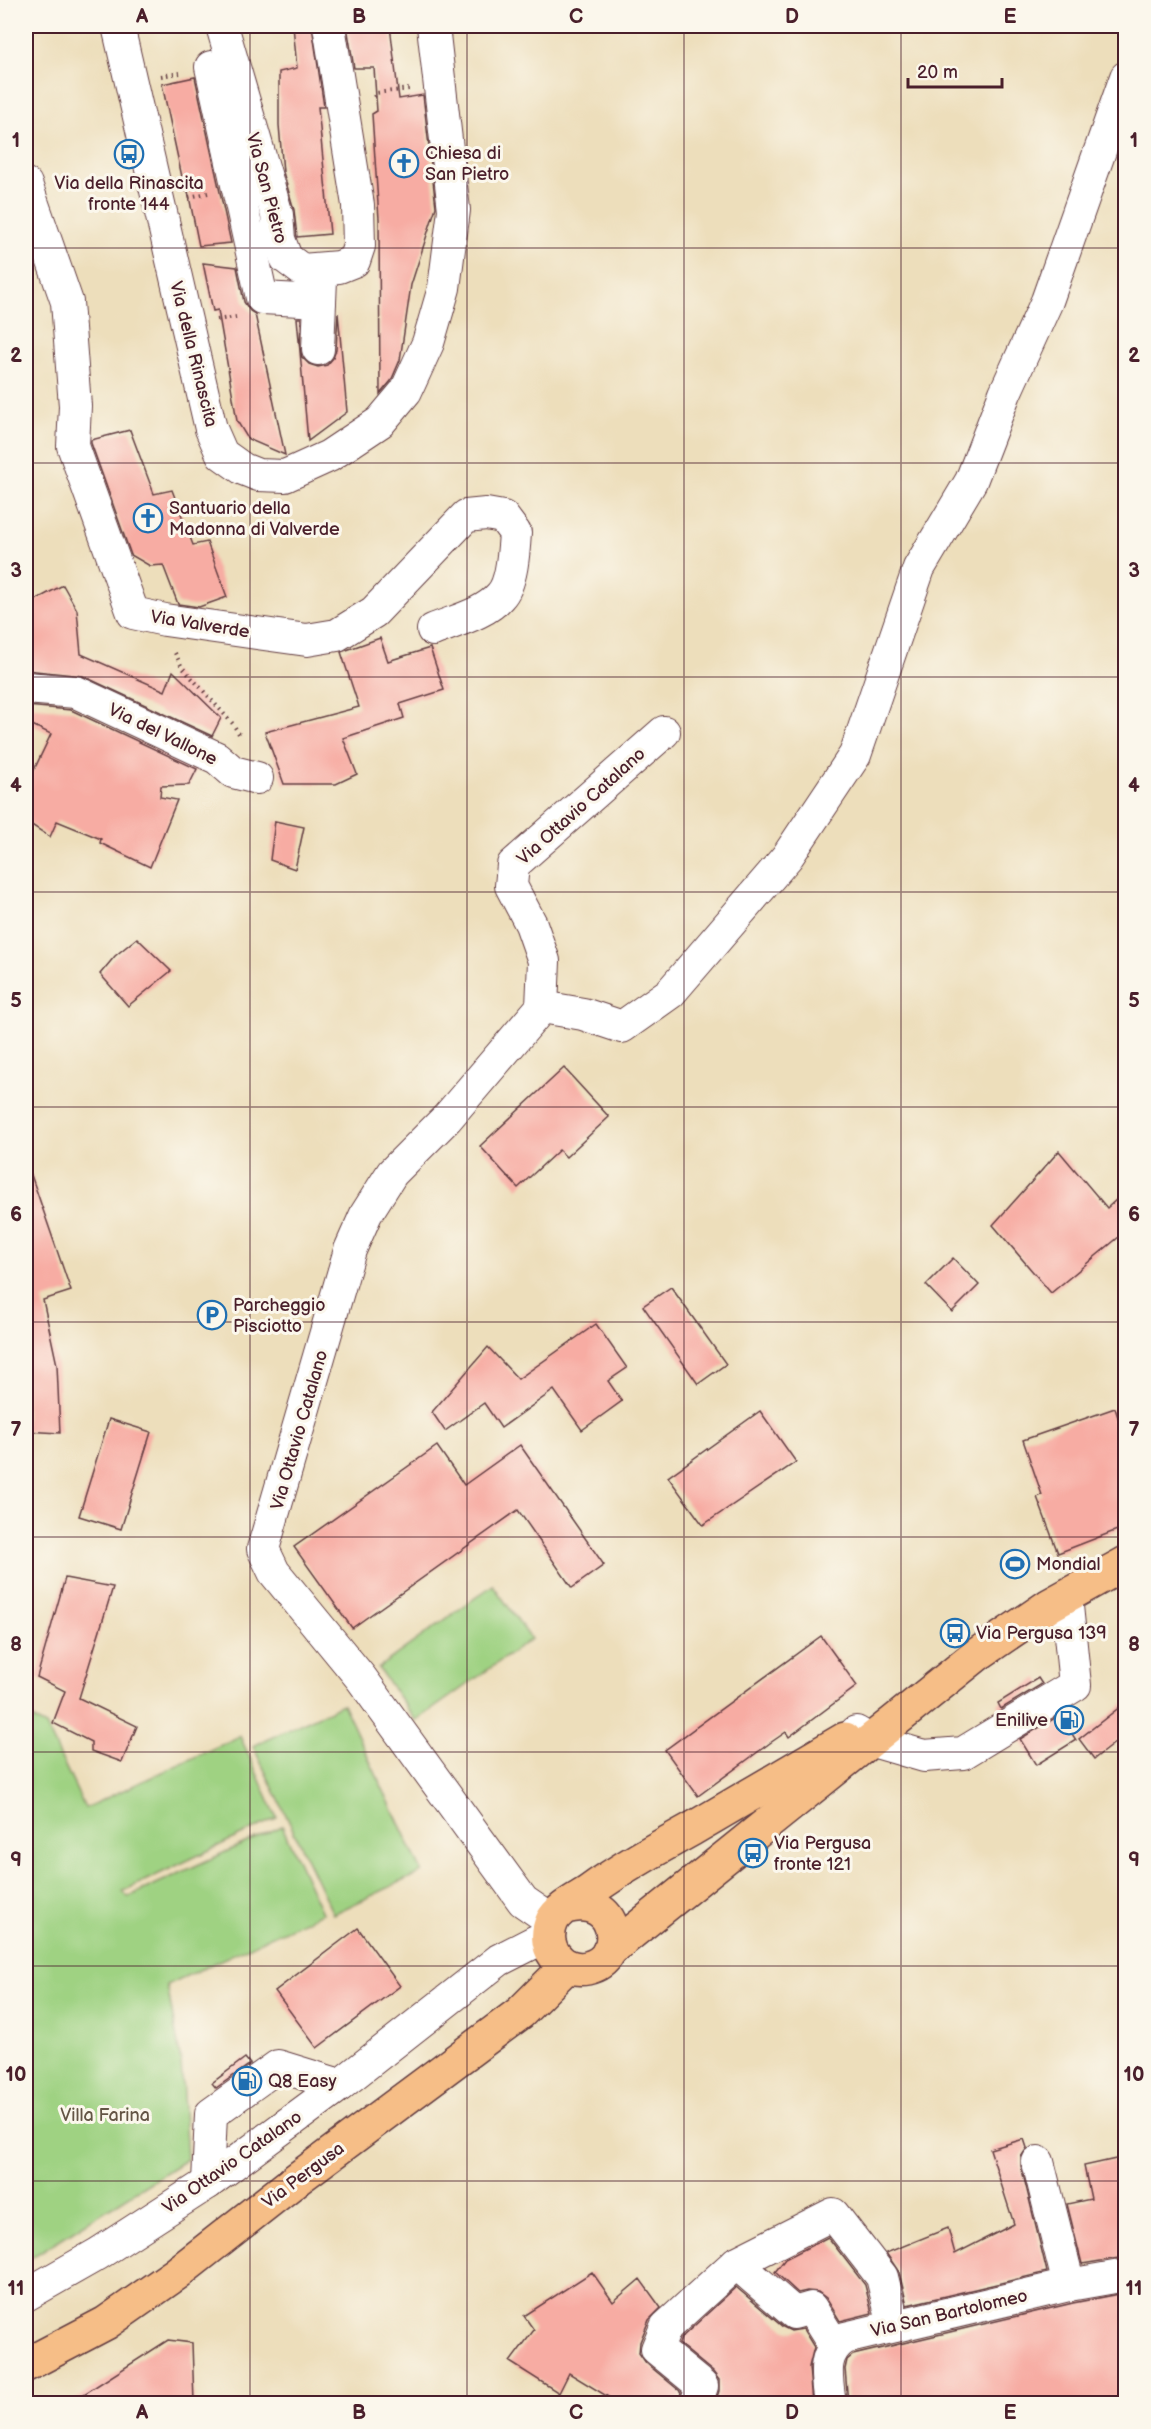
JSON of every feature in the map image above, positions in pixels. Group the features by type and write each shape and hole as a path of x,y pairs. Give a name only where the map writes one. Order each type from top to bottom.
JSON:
{"main road":[{"path":"609,1951 863,1736 978,1654 1066,1596 1125,1563"},
{"path":"555,1921 577,1904 589,1904 607,1918 612,1928 613,1940 604,1959 596,1965 586,1968 567,1966 553,1953 555,1921 608,1878 863,1736"},
{"name":"Via Pergusa","path":"26,2365 106,2323 176,2274 297,2179 520,2013 567,1966"}],"street":[{"name":"Via della Rinascita","path":"118,26 211,429 222,454 243,469 258,475 285,476 328,456 380,422 406,391 428,343 444,288 454,210 433,26"},
{"name":"Via San Pietro","path":"222,26 277,215 279,239 285,258 302,270 339,267 354,261 359,246 358,205 329,26"},
{"path":"211,67 262,298 321,301"},
{"path":"542,1008 583,1014 622,1027 670,993 787,857 855,755 919,568 971,481 1005,393 1047,301 1125,77"},
{"name":"Via Valverde","path":"26,184 67,302 75,406 74,446 133,613 165,620 307,639 337,635 374,612 466,516 486,514 503,517 516,533 506,587 500,596 483,609 434,630"},
{"path":"318,350 322,269"},
{"name":"Via del Vallone","path":"26,688 76,692 218,758 233,772 257,778"},
{"name":"Via Ottavio Catalano","path":"26,2295 98,2254 208,2183 340,2085 499,1960 555,1921 524,1901 361,1678 274,1572 263,1549 350,1250 366,1214 392,1173 447,1118 542,1008 544,961 531,924 511,886 513,865 664,732"},
{"path":"863,1736 924,1756 963,1753 1075,1685 1066,1596"},
{"path":"208,2183 211,2114 278,2066 340,2085"},
{"path":"1038,2162 1069,2285"},
{"path":"696,2403 702,2386 657,2349 666,2327 736,2263 833,2214 882,2277 894,2326"},
{"path":"736,2263 794,2313 811,2308 834,2346 826,2368 830,2403"},
{"name":"Via San Bartolomeo","path":"834,2346 845,2338 894,2326 1069,2285 1125,2275"}],"path":[{"path":"131,82 211,67"},
{"path":"345,130 364,114 376,93 416,88"},
{"path":"187,326 257,313 262,298"},
{"name":"Via del Vallone","path":"165,620 166,637 182,667 233,724 255,759 257,778"}],"green space":[{"path":"493,1585 531,1639 416,1721 378,1668"},
{"path":"343,1704 422,1872 333,1914 253,1746"},
{"name":"Villa Farina","path":"26,1716 46,1726 85,1808 240,1736 277,1818 123,1891 128,1897 282,1826 322,1913 167,1985 181,2062 187,2159 26,2261"}],"building":[{"path":"293,26 312,26 324,107 318,107 330,234 297,237 294,210 283,172 279,125 279,72 297,68"},
{"path":"347,26 390,26 399,99 423,95 436,207 411,285 400,360 391,381 380,394 379,219 372,114 377,111 374,68 354,68"},
{"path":"195,77 231,243 199,246 188,191 185,191 162,84"},
{"path":"203,263 237,267 244,302 255,314 285,455 248,439 237,421 218,310 213,311"},
{"path":"338,313 347,412 308,441 297,318 301,318 302,357 309,364 318,367 327,365 336,350"},
{"name":"Santuario della Madonna di Valverde","path":"130,430 154,494 172,490 193,545 207,542 227,597 199,607 178,604 163,565 150,566 131,555 91,443 91,440"},
{"path":"63,585 77,610 81,654 165,691 173,671 221,718 212,736 83,676 26,670 26,605"},
{"path":"380,638 388,661 430,648 444,690 400,704 404,718 343,738 357,774 336,784 284,784 265,732 359,707 341,652"},
{"path":"26,706 71,710 197,769 189,785 161,786 160,797 177,800 150,867 100,843 101,839 57,821 50,837 30,824 26,813 26,774 33,772 51,734 26,722"},
{"path":"275,821 304,827 295,869 270,860"},
{"path":"137,938 171,971 128,1006 100,974 115,956"},
{"path":"564,1068 609,1117 566,1157 559,1150 518,1188 480,1146"},
{"path":"1059,1151 1107,1208 1125,1192 1125,1232 1051,1293 993,1225"},
{"path":"26,1172 30,1172 71,1291 43,1300 57,1365 60,1433 26,1431"},
{"path":"953,1258 979,1285 952,1312 926,1285"},
{"path":"671,1287 726,1364 698,1384 643,1306"},
{"path":"596,1324 627,1368 608,1381 622,1401 582,1430 554,1390 501,1428 484,1403 445,1431 432,1412 488,1347 518,1379"},
{"path":"1115,1408 1125,1439 1125,1527 1058,1553 1037,1497 1042,1495 1023,1440"},
{"path":"760,1411 796,1462 703,1525 668,1477"},
{"path":"109,1419 151,1432 121,1529 79,1516"},
{"path":"520,1445 604,1565 572,1588 518,1510 352,1628 294,1547 437,1446 464,1485"},
{"path":"65,1578 113,1587 79,1698 137,1726 122,1762 91,1751 91,1742 53,1723 65,1691 37,1677"},
{"path":"821,1636 857,1686 789,1737 786,1732 698,1796 665,1750"},
{"path":"1038,1678 1042,1684 1001,1709 998,1703"},
{"path":"1125,1703 1125,1735 1094,1759 1079,1739"},
{"path":"1060,1715 1076,1740 1036,1765 1020,1739"},
{"path":"358,1928 400,1986 317,2048 275,1991"},
{"path":"245,2058 250,2064 216,2088 212,2083"},
{"path":"1024,2139 1027,2148 1021,2157 1021,2166 1047,2272 907,2305 899,2272 886,2253 948,2228 955,2254 1014,2224 990,2149"},
{"path":"1125,2157 1125,2257 1082,2264 1067,2204 1091,2199 1084,2166"},
{"path":"828,2237 865,2285 872,2313 840,2321 826,2298 818,2292 798,2293 775,2272 785,2259"},
{"path":"592,2272 613,2302 640,2279 661,2308 649,2320 640,2342 639,2353 646,2363 681,2392 679,2403 618,2403 569,2373 559,2393 510,2362 534,2330 524,2316"},
{"path":"736,2287 783,2327 791,2331 803,2329 814,2347 809,2367 812,2403 715,2403 719,2391 719,2380 713,2372 679,2344 681,2338"},
{"path":"1125,2293 1125,2403 848,2403 845,2369 847,2360 853,2355 1073,2303"},
{"path":"168,2340 192,2343 194,2403 70,2403"}],"place":[{"name":"Via della Rinascita fronte 144","path":"129,154"},
{"name":"Chiesa di San Pietro","path":"404,163"},
{"name":"Santuario della Madonna di Valverde","path":"148,518"},
{"name":"Parcheggio Pisciotto","path":"212,1315"},
{"name":"Mondial","path":"1015,1564"},
{"name":"Via Pergusa 139","path":"955,1633"},
{"name":"Enilive","path":"1069,1720"},
{"name":"Via Pergusa fronte 121","path":"753,1853"},
{"name":"Q8 Easy","path":"247,2081"}]}
